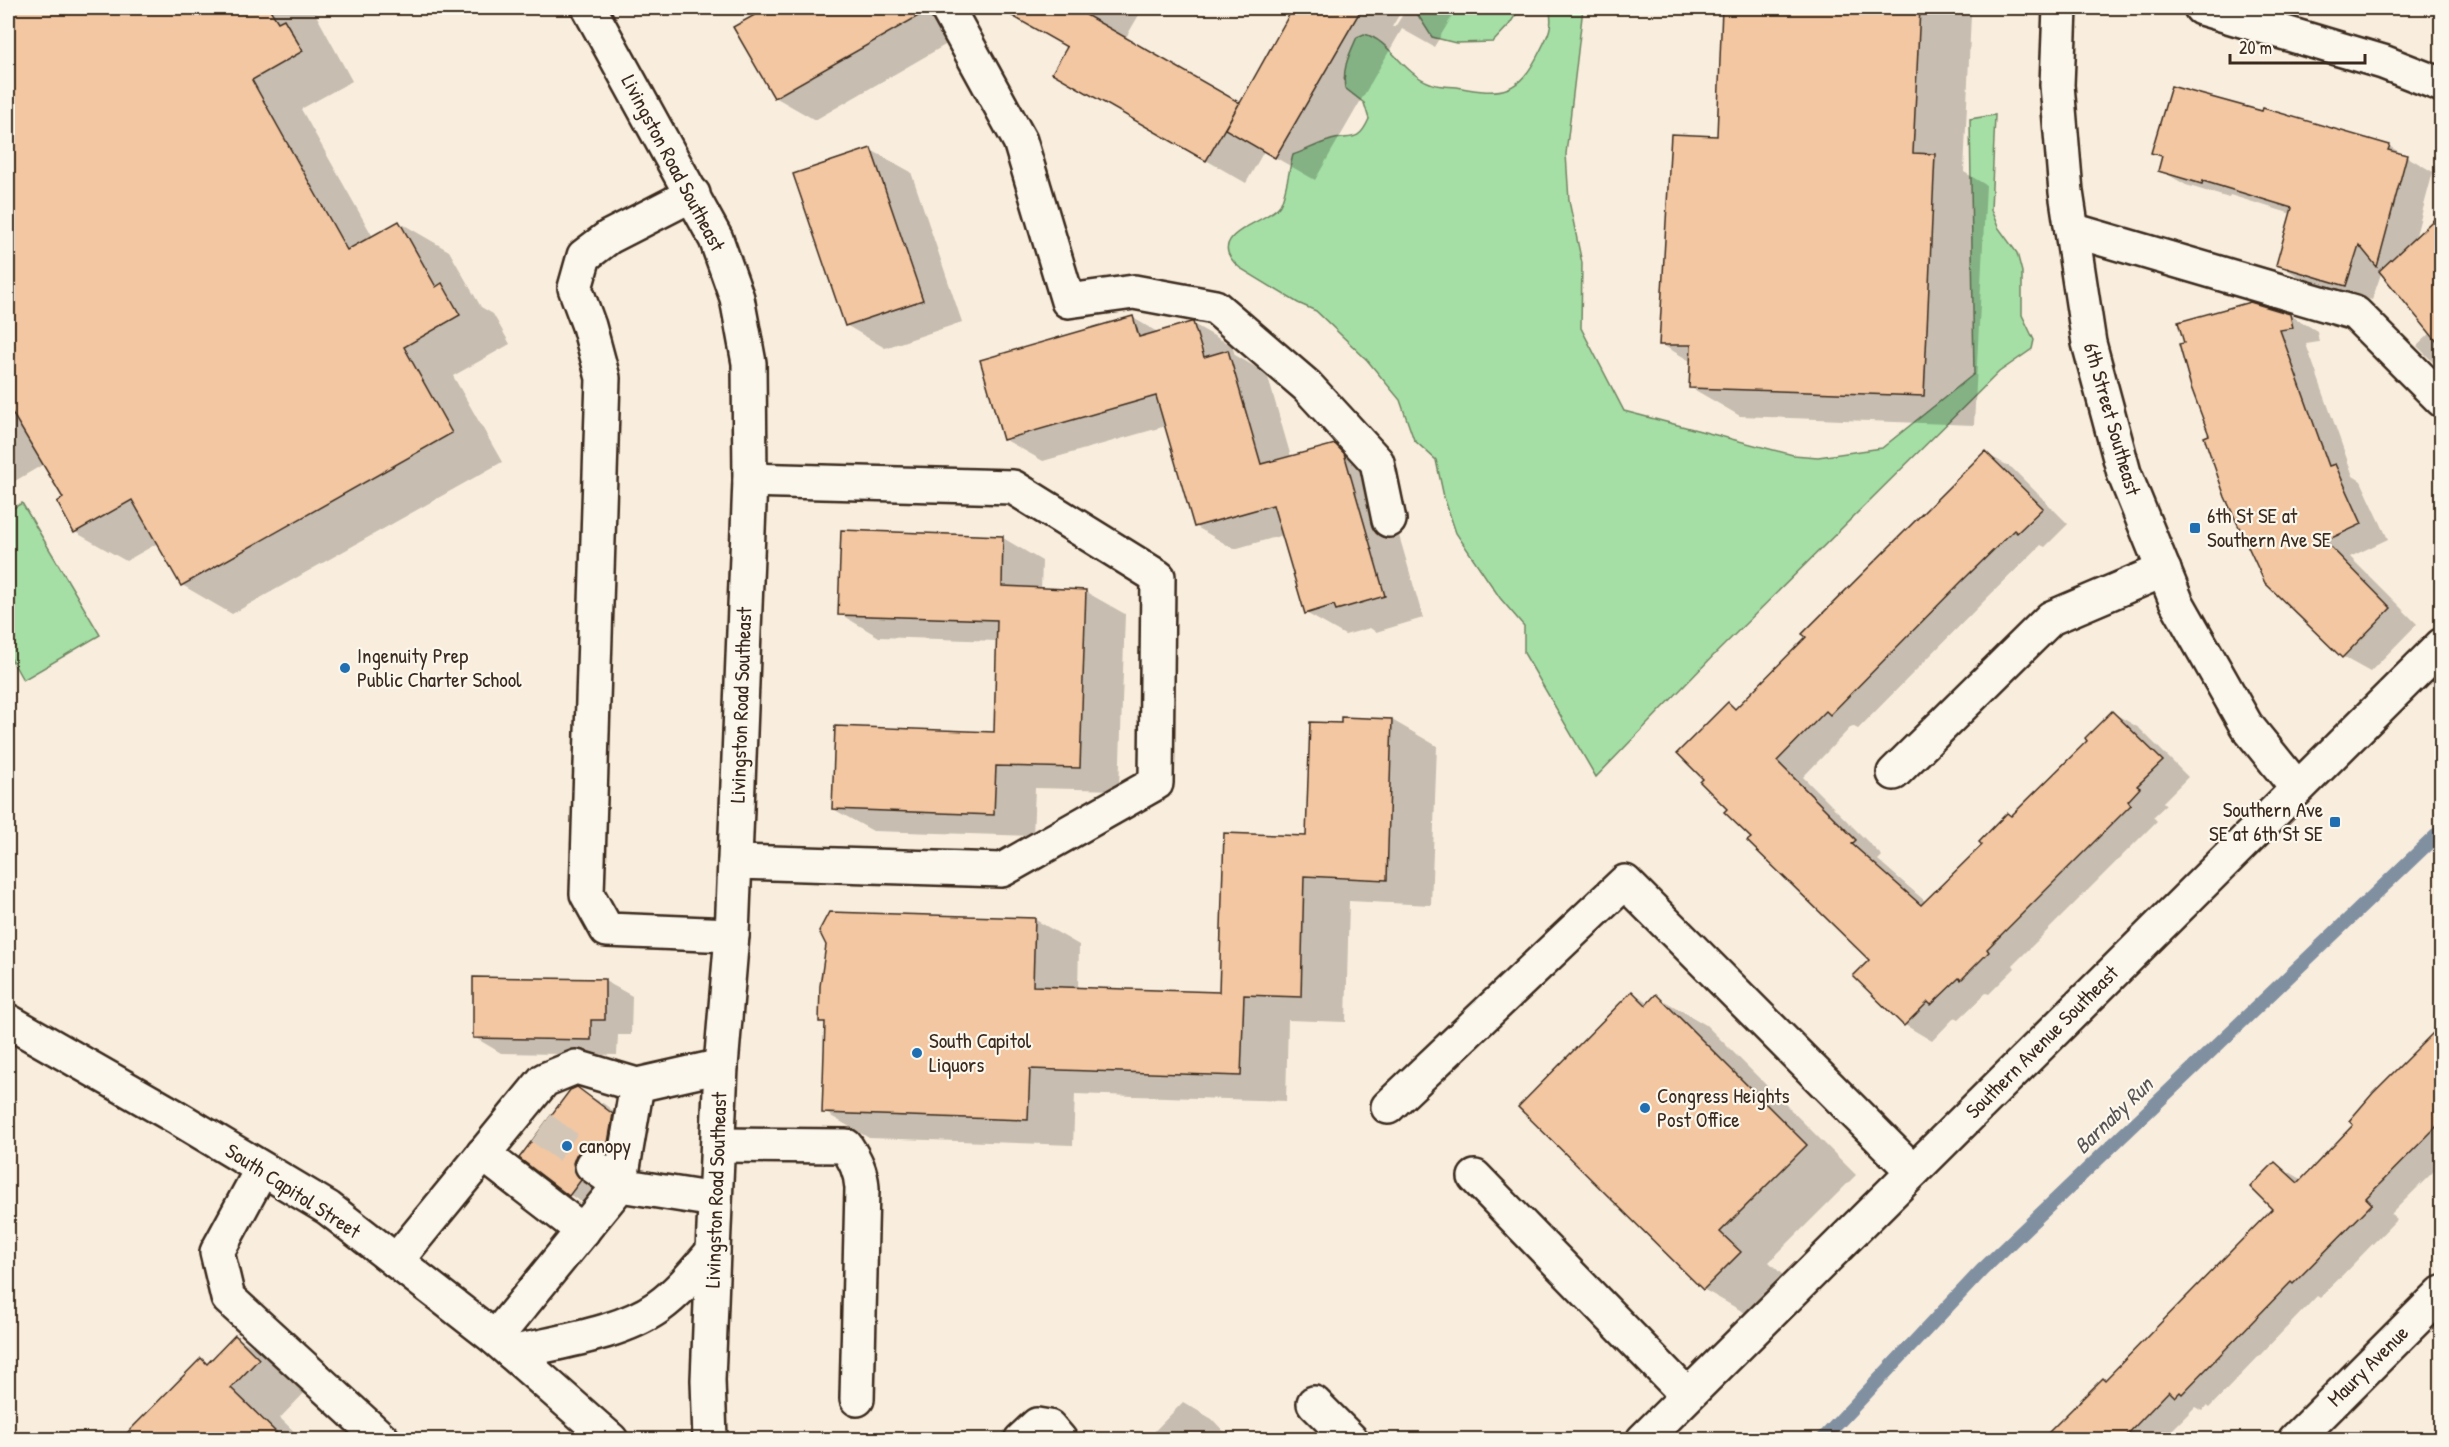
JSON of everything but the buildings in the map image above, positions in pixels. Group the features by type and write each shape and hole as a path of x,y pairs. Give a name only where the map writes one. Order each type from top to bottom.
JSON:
{"street":[{"name":"Livingston Road Southeast","path":"589,8 693,194 724,258 742,318 749,363 750,480 732,935 721,1066 715,1200 708,1380 710,1440"},
{"path":"947,8 1020,141 1068,301 1134,292 1215,307 1308,386 1377,462 1389,520"},
{"name":"6th Street Southeast","path":"2060,8 2057,85 2066,192 2090,343 2124,473 2177,603 2246,725 2297,788"},
{"path":"2201,8 2383,62 2442,85"},
{"path":"693,194 609,237 584,256 575,288 589,326 603,378 587,894 608,930 732,935"},
{"path":"2072,230 2355,313 2442,400"},
{"path":"735,862 1002,870 1156,783 1158,577 1013,487 750,480"},
{"path":"1894,773 2051,618 2164,570"},
{"name":"Southern Avenue Southeast","path":"1643,1440 2442,645"},
{"path":"1388,1107 1625,882 1913,1171"},
{"name":"South Capitol Street","path":"8,1021 328,1208 504,1345 611,1440"},
{"path":"396,1261 483,1154 530,1119 544,1080 576,1068 637,1085 721,1066"},
{"path":"504,1345 583,1231 620,1185 637,1085"},
{"path":"718,1144 846,1146 855,1160 861,1172 862,1188 857,1399"},
{"path":"483,1154 583,1231"},
{"path":"592,1165 620,1185 715,1200"},
{"path":"262,1168 217,1252 228,1298 384,1440"},
{"path":"1475,1178 1687,1395"},
{"path":"504,1345 602,1331 641,1316 656,1308 687,1282 713,1251"},
{"name":"Maury Avenue","path":"2295,1440 2442,1293"},
{"path":"1314,1403 1351,1440"},
{"path":"1021,1440 1036,1425 1049,1427 1060,1440"}],"green space":[{"path":"1419,8 1520,8 1509,25 1493,42 1456,43 1432,37 1416,12"},
{"path":"1549,8 1583,8 1566,154 1569,201 1582,263 1581,328 1624,411 1793,455 1818,457 1882,448 1974,374 1970,119 1995,115 1991,210 1998,227 2017,253 2022,272 2022,315 2034,340 2032,349 1999,372 1713,656 1596,777 1524,653 1524,626 1500,598 1456,533 1444,497 1436,460 1414,440 1400,400 1367,360 1316,311 1298,303 1240,268 1229,256 1227,246 1240,230 1280,205 1293,155 1328,141 1357,136 1365,127 1369,119 1364,103 1345,88 1344,81 1347,62 1357,37 1364,34 1373,37 1412,72 1433,84 1498,91 1516,84 1532,65 1549,30 1551,20"},
{"path":"22,503 100,635 23,680 8,653 8,511"}],"waterway":[{"name":"Barnaby Run","path":"1822,1440 1982,1270 2442,830"}],"tunnel":[{"path":"541,1128 592,1165"}],"place":[{"name":"6th St SE at Southern Ave SE","path":"2195,528"},
{"name":"Ingenuity Prep Public Charter School","path":"345,668"},
{"name":"Southern Ave SE at 6th St SE","path":"2335,822"},
{"name":"South Capitol Liquors","path":"917,1053"},
{"name":"Congress Heights Post Office","path":"1645,1108"},
{"name":"canopy","path":"567,1146"}]}
